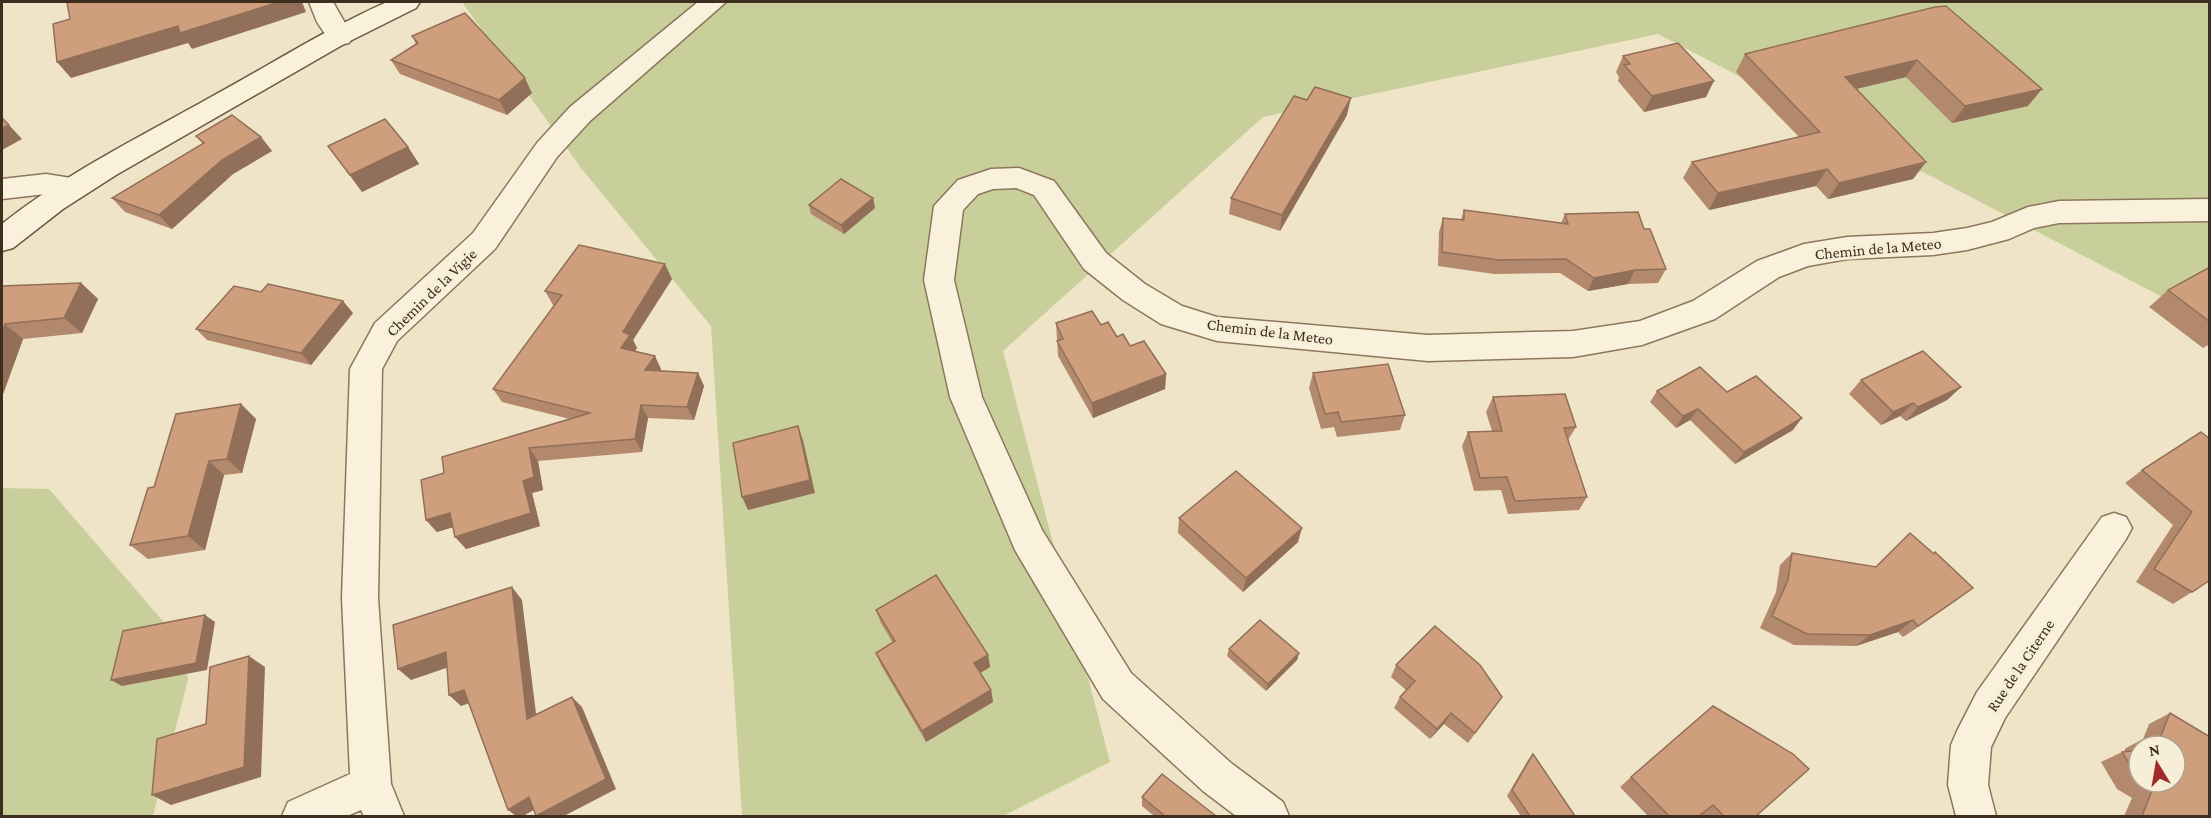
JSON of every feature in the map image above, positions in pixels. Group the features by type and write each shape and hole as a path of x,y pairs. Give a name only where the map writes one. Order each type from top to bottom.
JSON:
{"street":[{"path":"321,2 340,37"},
{"path":"2,240 22,223 74,187 340,37 407,2"},
{"name":"Chemin de la Vigie","path":"377,801 360,598 366,369 386,332 484,241 547,150 580,114 713,2"},
{"name":"Chemin de la Meteo","path":"1269,816 1217,777 1117,686 1028,539 966,397 939,280 949,206 968,187 992,179 1019,178 1044,188 1095,261 1134,292 1172,315 1217,328 1428,348 1573,344 1642,333 1704,310 1768,269 1804,255 1847,248 1933,244 1967,239 1999,231 2028,218 2059,212 2210,210"},
{"path":"2,189 46,184 74,187"},
{"name":"Rue de la Citerne","path":"1976,816 1968,784 1971,745 1991,705 2114,528"},
{"path":"302,816 377,801"}],"green space":[{"path":"462,2 2209,2 2209,341 2193,313 1658,34 1263,117 1003,351 1110,762 1003,816 742,816 711,326 581,168"},
{"path":"2,488 49,489 181,642 188,680 153,816 2,816"}],"building":[{"path":"67,2 279,2 180,33 178,26 57,62 53,24 70,19"},
{"path":"1946,6 2042,89 1965,106 1917,60 1845,77 1926,162 1839,183 1827,169 1718,193 1692,162 1820,132 1745,54"},
{"path":"465,13 525,78 499,100 391,60 418,43 412,36"},
{"path":"1678,43 1714,81 1652,96 1624,65 1630,64 1623,56"},
{"path":"1315,87 1351,98 1282,215 1231,198 1294,96 1307,100"},
{"path":"232,115 261,137 222,160 159,215 112,198 204,143 196,136"},
{"path":"2,118 9,125 2,128"},
{"path":"385,119 408,147 350,175 328,146"},
{"path":"841,179 873,198 841,225 809,205"},
{"path":"1464,210 1568,224 1565,214 1638,212 1644,229 1650,229 1666,269 1635,270 1594,278 1566,259 1499,260 1442,252 1443,218 1464,220"},
{"path":"579,245 665,264 623,332 630,335 621,348 655,356 645,370 698,373 687,407 641,405 635,439 529,448 534,477 523,481 531,513 455,537 450,513 426,520 421,480 444,473 442,457 590,413 493,389 562,295 545,291"},
{"path":"2210,267 2210,322 2168,290"},
{"path":"81,283 64,318 5,324 2,332 2,286"},
{"path":"268,284 343,301 301,353 196,329 234,286 261,292"},
{"path":"1092,311 1101,325 1108,322 1117,337 1123,334 1130,346 1144,341 1166,374 1092,403 1057,341 1063,339 1056,323"},
{"path":"1923,351 1961,387 1918,407 1913,403 1893,412 1861,380"},
{"path":"1388,364 1405,415 1341,422 1338,412 1325,414 1313,373"},
{"path":"1700,367 1727,392 1756,376 1802,418 1744,452 1698,409 1683,416 1657,391"},
{"path":"1565,394 1576,427 1564,428 1587,497 1515,501 1507,477 1480,478 1468,432 1502,431 1493,397"},
{"path":"241,404 227,459 209,461 188,536 130,545 148,488 154,487 176,414"},
{"path":"798,426 810,480 742,497 733,443"},
{"path":"2201,432 2210,439 2210,580 2192,592 2154,569 2192,512 2142,470"},
{"path":"1236,471 1302,528 1246,578 1179,518"},
{"path":"1910,533 1934,554 1935,552 1973,588 1918,626 1913,620 1870,635 1807,634 1772,616 1788,580 1792,553 1876,567"},
{"path":"936,575 988,655 974,663 991,690 922,731 876,653 895,641 876,610"},
{"path":"512,587 527,719 572,697 606,779 536,816 529,797 508,810 464,690 449,695 446,652 398,669 393,625"},
{"path":"205,615 196,663 111,680 123,631"},
{"path":"1260,620 1299,653 1268,684 1229,649"},
{"path":"1435,626 1480,665 1502,697 1475,733 1451,713 1437,729 1400,697 1415,681 1396,665"},
{"path":"249,656 244,767 152,795 157,739 206,724 210,667"},
{"path":"1713,706 1793,754 1809,769 1756,816 1724,816 1713,805 1699,816 1669,816 1631,777"},
{"path":"2170,713 2210,737 2210,816 2142,816 2151,794 2187,794 2187,734 2162,734"},
{"path":"1533,754 1575,816 1530,816 1512,790"},
{"path":"1162,774 1216,816 1165,816 1142,797"}]}
